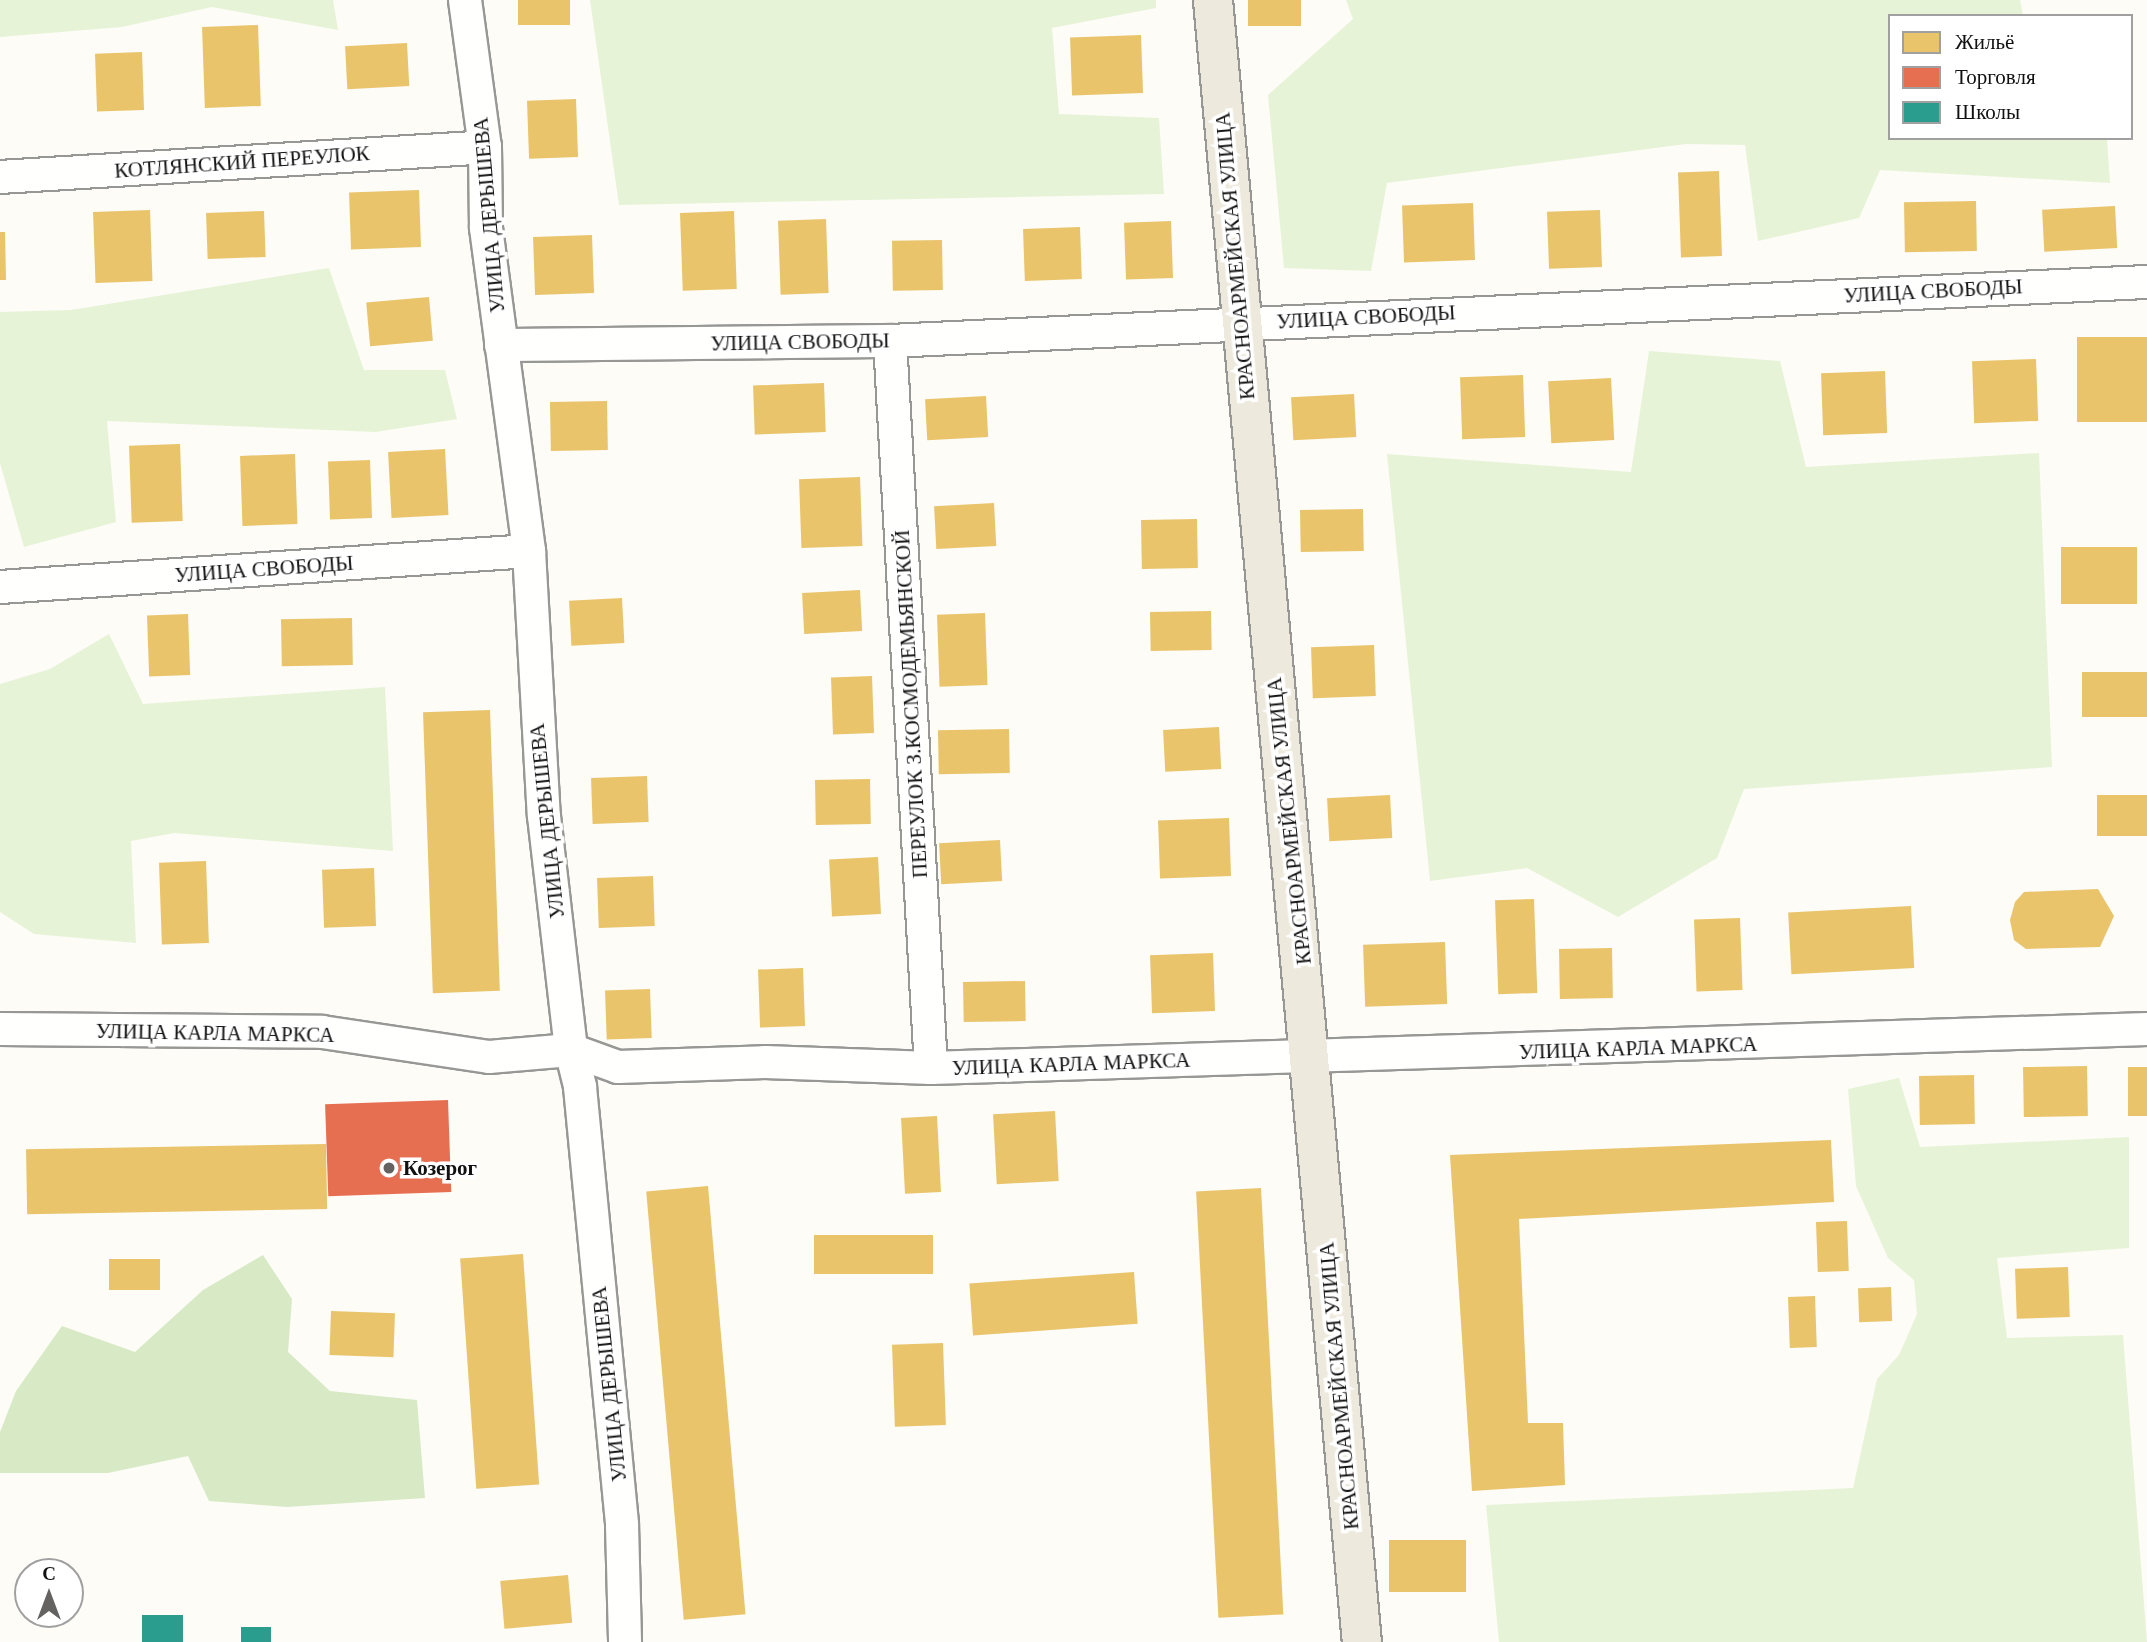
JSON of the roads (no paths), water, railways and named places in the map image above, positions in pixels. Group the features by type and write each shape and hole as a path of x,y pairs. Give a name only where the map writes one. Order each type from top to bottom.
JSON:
{"main road":[{"name":"КРАСНОАРМЕЙСКАЯ УЛИЦА","path":"1213,0 1240,323 1312,1056 1362,1642"}],"street":[{"name":"УЛИЦА ДЕРЫШЕВА","path":"465,0 485,146 486,228 529,551 544,816 571,1051 580,1087 621,1511 625,1642"},
{"name":"КОТЛЯНСКИЙ ПЕРЕУЛОК","path":"0,177 485,146"},
{"name":"УЛИЦА СВОБОДЫ","path":"501,345 890,341 2147,282"},
{"name":"ПЕРЕУЛОК З.КОСМОДЕМЬЯНСКОЙ","path":"890,341 931,1068"},
{"name":"УЛИЦА СВОБОДЫ","path":"0,586 529,551"},
{"name":"УЛИЦА КАРЛА МАРКСА","path":"0,1028 322,1032 489,1057 571,1051 618,1067 765,1062 931,1068 2147,1029"}],"place":[{"name":"Козерог","path":"389,1168"}]}
